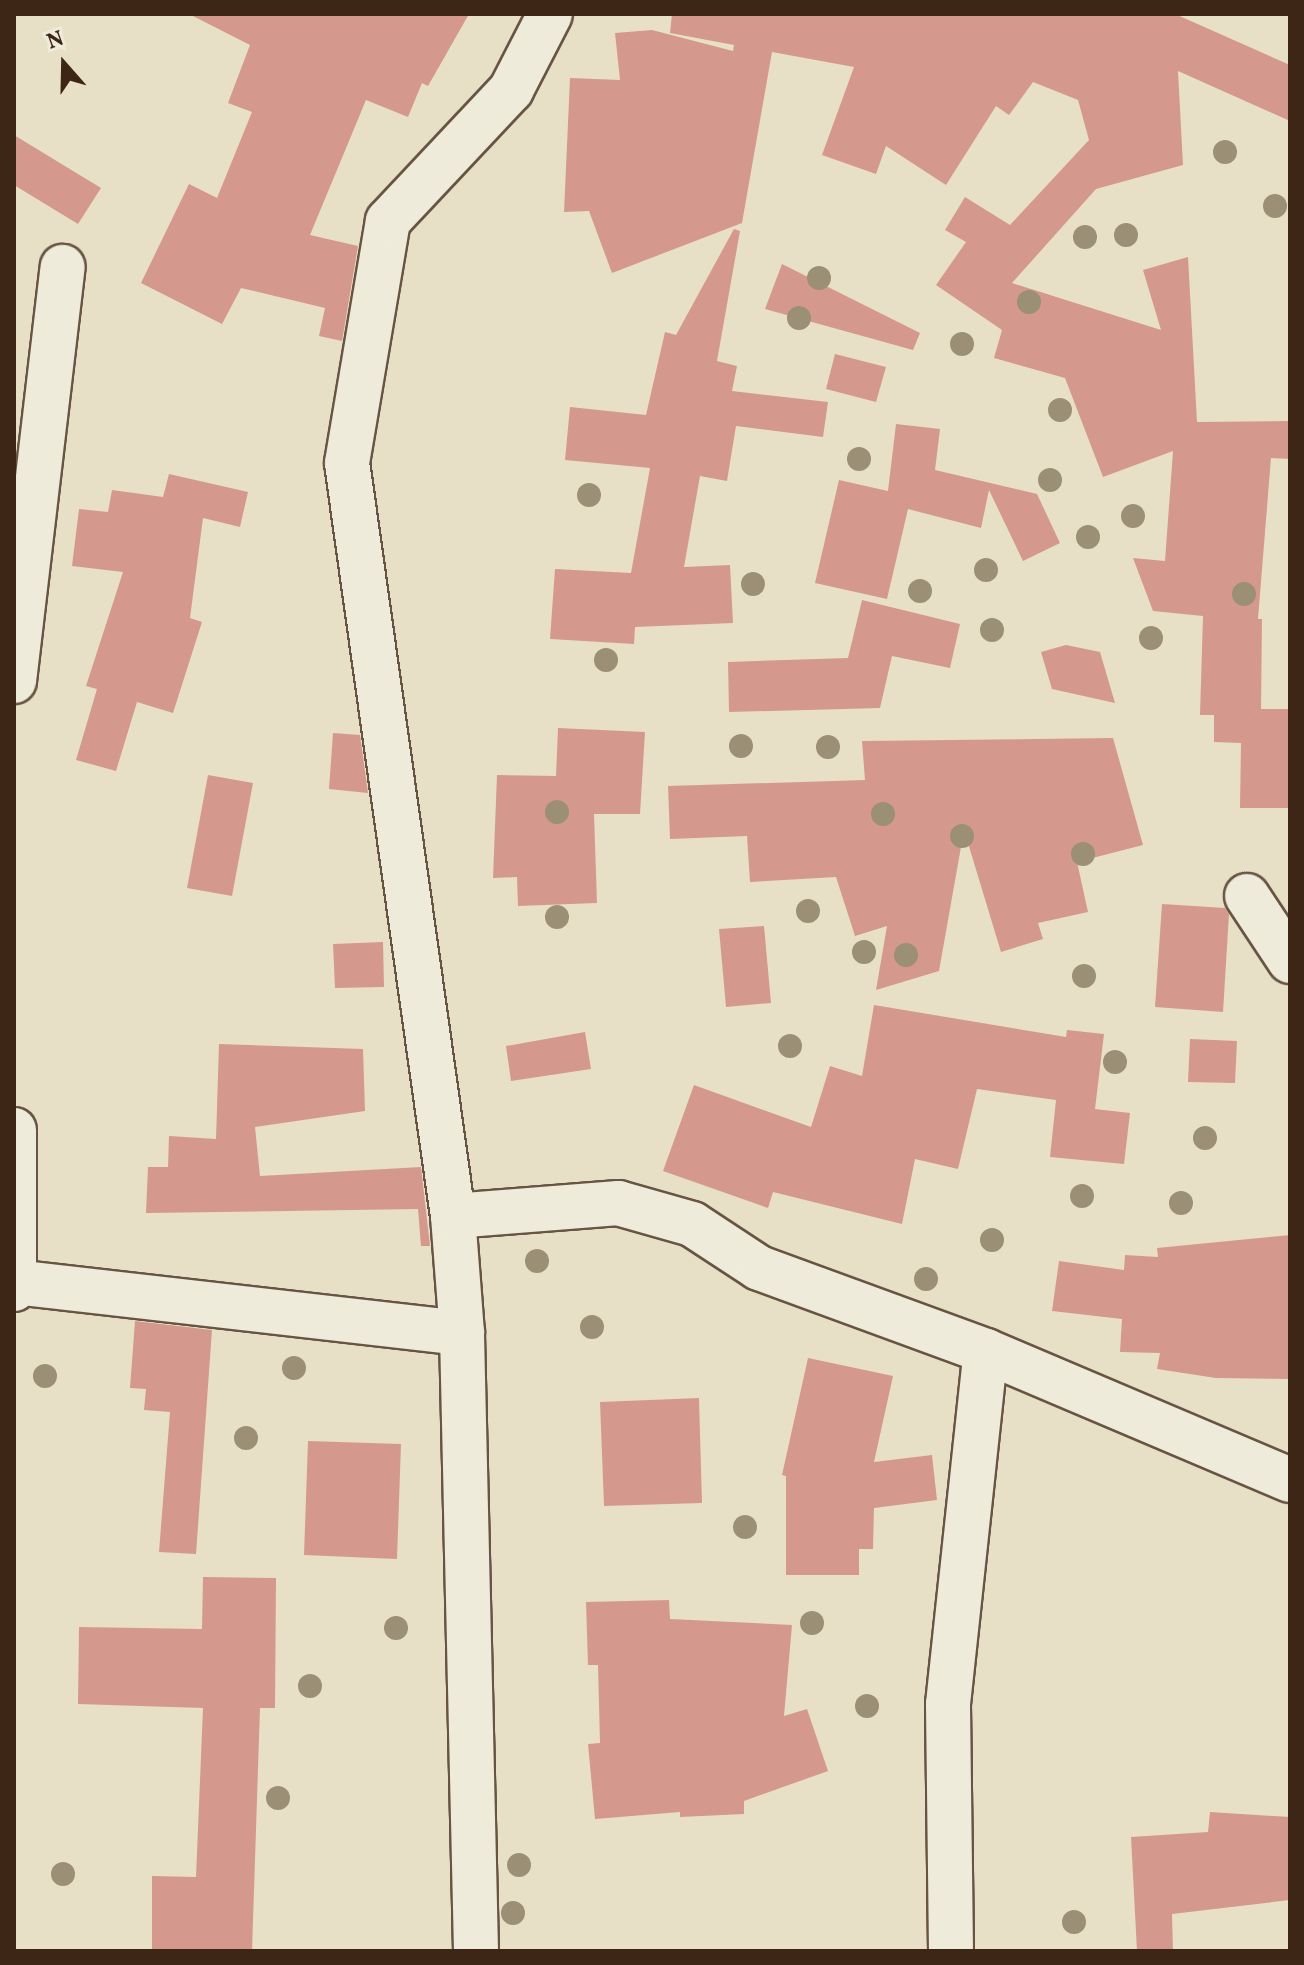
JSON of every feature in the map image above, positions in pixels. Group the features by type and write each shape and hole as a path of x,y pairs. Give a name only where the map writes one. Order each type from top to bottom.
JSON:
{"street":[{"path":"476,1951 462,1333 453,1216 347,463 388,221 511,90 550,14"},
{"path":"14,681 63,267"},
{"path":"1247,896 1290,961"},
{"path":"14,1130 15,1284 462,1333"},
{"path":"453,1216 618,1203 692,1224 759,1268 986,1351 1290,1480"},
{"path":"951,1951 948,1704 986,1351"}],"building":[{"path":"189,14 469,14 428,86 422,83 408,117 366,100 310,235 358,246 342,341 319,336 325,308 241,288 222,324 141,283 189,184 217,198 252,112 228,103 250,45"},
{"path":"672,14 1175,14 1290,65 1290,121 1178,71 1183,165 1096,189 1012,283 1161,330 1143,270 1188,257 1197,422 1290,421 1290,459 1271,458 1258,619 1262,619 1261,709 1290,709 1290,808 1240,808 1241,743 1214,742 1214,715 1200,715 1203,616 1153,611 1133,558 1165,561 1173,451 1103,477 1065,378 994,358 1002,330 936,285 966,242 945,230 965,197 1010,225 1089,140 1078,100 1033,82 1009,115 996,106 946,185 886,146 876,174 822,155 854,67 772,52 742,223 612,273 589,211 564,212 570,78 620,80 615,33 652,30 733,51 734,45 670,33"},
{"path":"14,135 101,188 78,224 14,185"},
{"path":"734,229 740,231 717,361 737,366 732,391 828,402 823,437 736,426 727,481 700,476 684,567 730,565 733,623 635,627 634,644 550,639 555,569 631,573 650,468 565,460 570,407 646,415 665,332 676,335"},
{"path":"782,264 920,333 913,350 765,309"},
{"path":"835,354 886,367 876,402 826,389"},
{"path":"896,424 940,429 935,470 1037,494 1060,543 1023,561 989,490 981,528 908,509 887,599 815,583 839,480 888,491"},
{"path":"169,474 248,492 240,527 203,518 190,618 202,622 173,713 137,702 116,771 76,760 97,689 86,686 123,572 72,566 79,509 108,512 112,490 163,497"},
{"path":"862,600 960,624 950,668 892,656 880,708 729,712 728,662 848,658"},
{"path":"1066,645 1100,652 1115,703 1052,689 1041,652"},
{"path":"558,728 645,732 640,814 594,814 597,903 518,906 517,877 493,878 497,775 556,776"},
{"path":"333,733 360,735 368,793 329,789"},
{"path":"1113,738 1143,845 1077,862 1088,912 1038,923 1043,939 1001,952 964,830 939,971 876,990 887,926 855,936 836,877 750,882 747,836 670,839 668,786 865,780 862,741"},
{"path":"208,775 253,783 232,896 187,888"},
{"path":"1162,904 1225,908 1229,914 1223,1012 1155,1007"},
{"path":"764,926 771,1003 726,1007 719,929"},
{"path":"383,942 384,987 335,988 333,944"},
{"path":"874,1005 1066,1037 1067,1030 1104,1034 1095,1109 1130,1113 1124,1164 1050,1157 1056,1100 977,1089 958,1169 915,1159 902,1224 773,1192 768,1208 663,1171 694,1085 811,1127 830,1066 862,1076"},
{"path":"585,1032 591,1069 511,1081 506,1046"},
{"path":"1190,1039 1237,1041 1235,1083 1188,1082"},
{"path":"219,1044 363,1049 365,1111 255,1127 260,1176 421,1167 430,1246 421,1246 418,1209 146,1213 148,1167 168,1167 169,1136 216,1139"},
{"path":"1290,1235 1290,1379 1216,1378 1157,1369 1160,1353 1120,1352 1122,1319 1052,1311 1059,1261 1124,1270 1125,1255 1158,1257 1157,1248"},
{"path":"135,1321 212,1330 196,1554 159,1552 170,1412 144,1410 146,1389 130,1388"},
{"path":"808,1358 893,1376 874,1462 932,1455 937,1500 874,1508 873,1549 859,1549 859,1575 786,1575 786,1476 782,1475"},
{"path":"699,1398 702,1503 604,1506 600,1402"},
{"path":"308,1441 401,1444 397,1559 304,1555"},
{"path":"203,1577 276,1578 275,1708 260,1708 252,1951 152,1951 152,1876 196,1877 203,1708 78,1704 79,1627 202,1629"},
{"path":"669,1600 670,1619 792,1625 784,1716 807,1709 828,1771 744,1801 744,1814 680,1817 680,1812 595,1819 588,1744 600,1743 598,1665 588,1665 586,1602"},
{"path":"1210,1812 1290,1817 1290,1900 1172,1914 1173,1951 1137,1951 1131,1837 1208,1832"}]}
